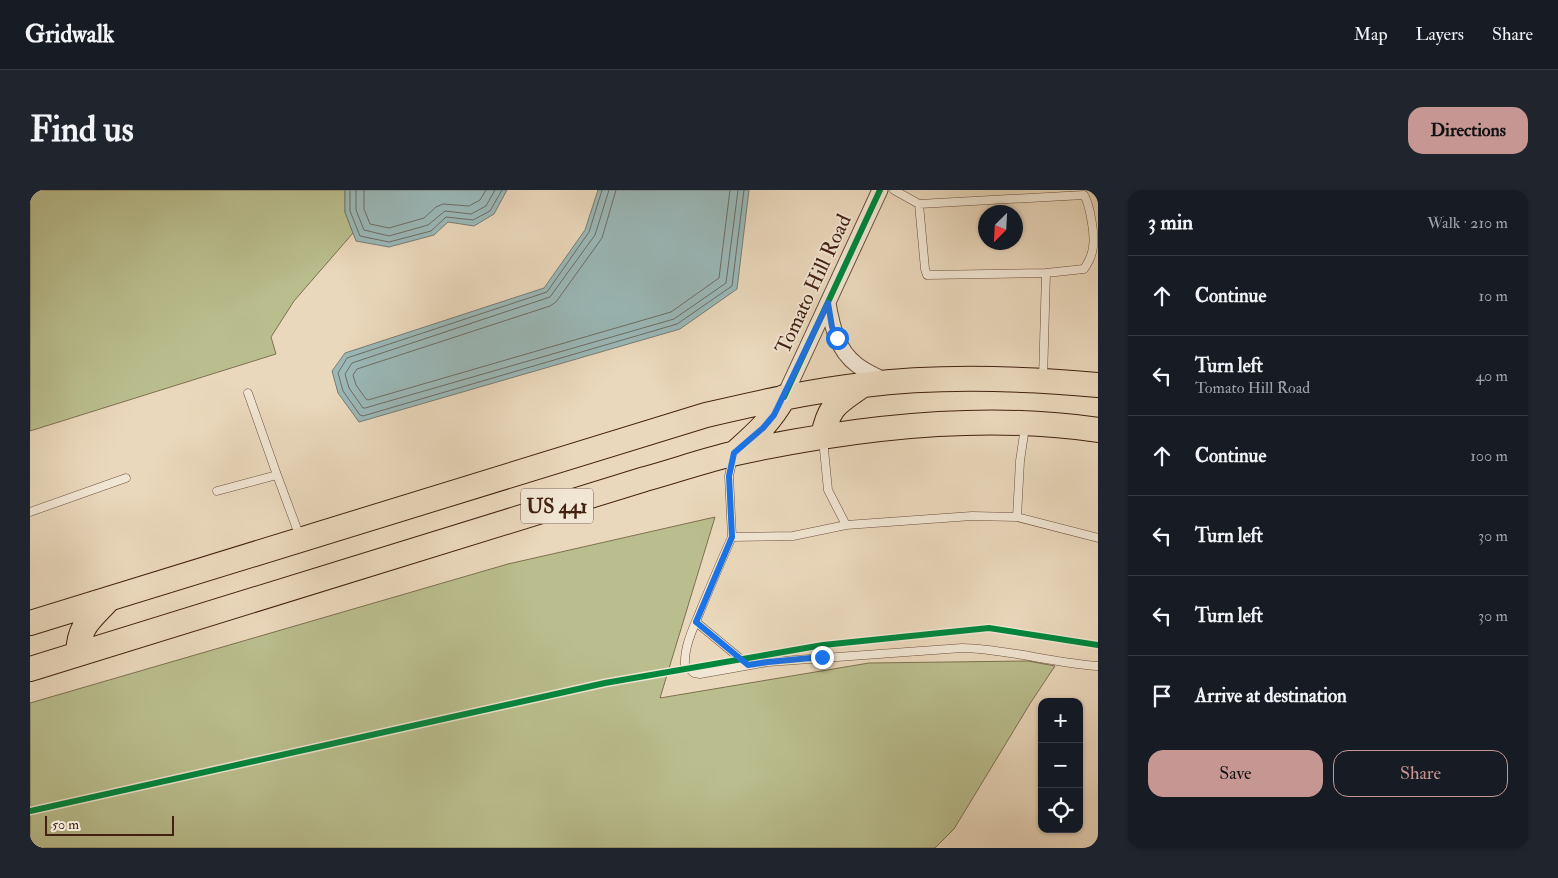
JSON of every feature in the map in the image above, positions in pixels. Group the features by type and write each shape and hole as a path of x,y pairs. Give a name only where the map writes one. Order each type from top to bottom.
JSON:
{"main road":[{"name":"US 441","path":"30,623 706,415 784,397 863,385 975,379 1043,380 1098,385"},
{"path":"823,436 827,418 834,405 863,385"},
{"path":"734,453 763,428 774,415 784,397"},
{"name":"US 441","path":"30,669 734,453 823,436 879,428 939,424 1026,423 1098,430"},
{"path":"78,654 78,638 84,626 110,598"}],"street":[{"name":"Tomato Hill Road","path":"784,397 880,190"},
{"path":"828,303 832,327 843,350 856,365 889,383"}],"lane":[{"path":"894,190 919,204 1084,195 1088,202 1094,245 1090,261 1084,269 1046,273 926,275 919,204"},
{"path":"1043,380 1046,273"},
{"path":"248,393 301,539"},
{"path":"1017,517 1020,461 1026,423"},
{"path":"823,436 828,490 846,525"},
{"path":"734,453 729,476 732,537 696,622 685,655 685,664 694,673 700,674 768,662 822,657 971,648 1098,666"},
{"path":"217,491 277,475"},
{"path":"30,512 126,478"},
{"path":"732,537 793,536 846,525 972,516 1017,517 1098,538"},
{"path":"696,622 748,665"}],"green space":[{"path":"30,190 345,190 345,212 353,233 294,301 271,337 276,354 30,431"},
{"path":"715,517 660,698 869,663 1028,661 1055,666 954,829 935,848 30,848 30,703 508,564"}],"water":[{"path":"345,190 507,190 494,214 474,226 448,222 434,235 389,247 356,241 345,212"},
{"path":"598,190 749,190 737,289 680,329 359,422 338,393 332,371 345,353 544,288 585,230"}],"cycle path":[{"path":"784,397 880,190"},
{"path":"30,811 605,683 823,645 989,628 1098,645"}],"route":[{"path":"822,657 748,665 696,622 732,537 729,476 734,453 763,428 774,415 828,303 832,327 837,338"}]}
